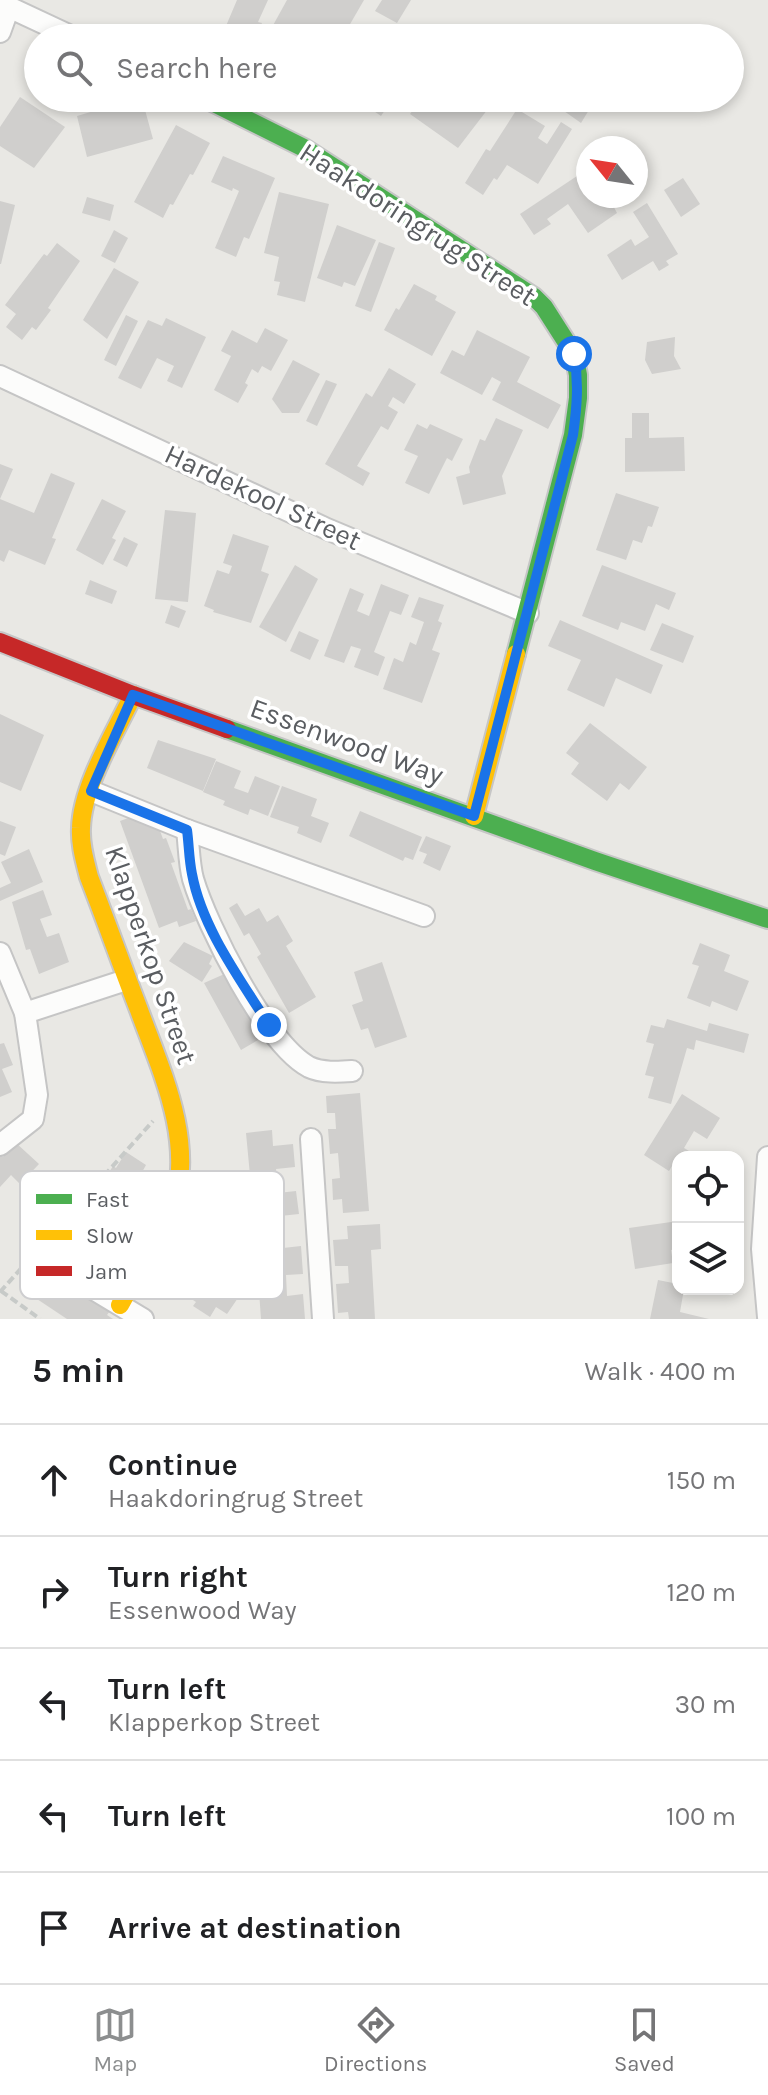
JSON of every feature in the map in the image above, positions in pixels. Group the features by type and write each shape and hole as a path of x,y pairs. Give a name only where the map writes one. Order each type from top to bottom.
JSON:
{"street":[{"path":"0,32 4,5 45,24"},
{"name":"Haakdoringrug Street","path":"232,112 304,148 521,288 544,307 574,354 578,375 574,422 563,477 474,816"},
{"name":"Hardekool Street","path":"0,376 327,529 528,613"},
{"name":"Essenwood Way","path":"0,642 133,695 768,919"},
{"name":"Klapperkop Street","path":"133,695 81,820 84,860 172,1099 180,1140 179,1171"},
{"path":"91,791 187,830 424,916"},
{"path":"187,830 192,875 202,907 223,950 269,1025 287,1049 312,1068 328,1072 352,1071"},
{"path":"0,953 25,1013 37,1095 36,1112 29,1124 0,1145"},
{"path":"25,1013 126,980"},
{"path":"311,1139 323,1319"},
{"path":"768,1157 762,1249 768,1317"},
{"path":"110,1299 143,1319"},
{"name":"Klapperkop Street","path":"120,1305 123,1299"}],"path":[{"path":"108,1171 172,1099"},
{"path":"20,1271 1,1292 40,1319"}],"building":[{"path":"237,0 268,0 258,22 262,24 227,24"},
{"path":"287,0 364,0 350,24 274,24"},
{"path":"382,0 411,0 397,23 375,11"},
{"path":"20,97 24,100 24,112 42,112 65,127 34,168 0,146 0,127"},
{"path":"91,112 146,112 153,139 87,157 77,116"},
{"path":"412,112 486,112 458,148 410,114"},
{"path":"515,112 522,112 545,126 538,138 547,144 561,122 572,129 538,184 507,165 483,195 465,183 486,149 490,151"},
{"path":"565,112 588,112 581,123"},
{"path":"176,125 210,143 193,175 190,174 163,218 134,202"},
{"path":"223,156 275,178 249,239 244,237 236,257 215,248 239,191 211,182"},
{"path":"576,177 576,208 614,208 617,213 588,233 568,204 547,219 551,224 534,235 520,214"},
{"path":"683,178 700,204 681,217 664,190"},
{"path":"279,192 329,204 305,302 277,295 280,282 274,281 279,257 264,253"},
{"path":"87,197 114,205 110,221 82,213"},
{"path":"0,201 15,205 1,264 0,264"},
{"path":"648,205 678,254 666,261 669,265 659,271 653,261 622,280 607,255 631,239 635,246 649,237 633,212 648,208"},
{"path":"337,225 376,240 355,286 344,282 342,287 317,278"},
{"path":"114,230 128,238 115,263 101,256"},
{"path":"379,242 395,248 371,312 355,306"},
{"path":"57,243 80,261 48,308 51,310 36,330 32,327 22,340 6,327 16,314 5,305 44,254 47,256"},
{"path":"114,268 139,282 107,339 83,320"},
{"path":"414,284 437,296 435,300 456,312 432,356 384,330"},
{"path":"126,315 138,321 116,366 104,360"},
{"path":"166,318 206,337 182,388 167,381 174,366 157,358 141,389 118,378 148,320 162,326"},
{"path":"265,328 288,340 271,371 262,366 258,373 252,369 238,403 214,390 231,356 221,351 232,330 257,343"},
{"path":"477,330 530,357 517,382 561,405 548,429 492,400 501,382 492,377 482,395 440,373 452,350 464,356"},
{"path":"675,337 674,356 681,369 652,374 645,360 647,342"},
{"path":"293,360 320,374 299,413 282,413 272,399"},
{"path":"389,368 416,384 404,404 393,397 388,406 398,412 388,430 381,426 357,466 370,473 363,486 325,464 366,393 372,397"},
{"path":"326,380 337,384 317,426 306,421"},
{"path":"632,413 649,413 649,438 684,437 685,471 625,472 625,438 632,438"},
{"path":"496,418 523,430 502,476 506,494 463,505 456,477 470,473 469,467 480,439 485,441"},
{"path":"417,424 427,429 430,424 463,439 452,461 447,458 429,494 405,483 418,456 404,450"},
{"path":"0,464 13,469 0,499"},
{"path":"51,473 75,483 52,538 56,539 45,565 9,550 4,562 0,560 0,499 34,513"},
{"path":"616,493 659,507 642,543 633,540 626,560 596,550"},
{"path":"102,499 126,511 103,565 76,550"},
{"path":"165,510 196,513 188,602 155,599"},
{"path":"233,534 269,546 261,571 269,574 251,623 213,612 204,606 217,570 229,574 232,566 223,563"},
{"path":"124,537 138,544 127,567 113,560"},
{"path":"295,565 318,579 286,642 259,627"},
{"path":"602,565 676,593 669,610 656,604 645,631 621,622 618,630 582,616"},
{"path":"90,580 117,591 112,604 85,594"},
{"path":"381,584 409,595 401,615 390,611 374,652 385,657 378,676 354,667 361,649 351,646 344,663 324,656 350,588 364,594 357,611 369,616"},
{"path":"419,597 444,605 438,621 442,623 432,650 440,653 422,703 383,689 394,658 403,662 410,642 416,645 424,622 411,617"},
{"path":"171,605 186,611 179,628 165,623"},
{"path":"560,620 663,665 651,694 616,678 604,707 567,690 581,660 548,646"},
{"path":"662,623 694,636 683,663 650,650"},
{"path":"299,631 319,640 310,660 290,651"},
{"path":"0,714 44,735 21,791 0,782"},
{"path":"590,723 647,767 629,790 620,783 607,801 571,774 579,763 566,753"},
{"path":"158,740 216,759 203,791 147,768"},
{"path":"216,761 241,771 234,788 248,793 255,776 280,786 268,816 250,809 248,815 223,805 225,801 203,792"},
{"path":"282,786 317,799 311,816 329,823 321,843 297,833 299,827 270,817"},
{"path":"360,811 422,837 413,860 405,857 403,861 349,836"},
{"path":"142,813 156,820 163,839 166,838 175,862 171,863 188,910 191,909 196,921 179,927 177,921 159,928 120,821"},
{"path":"0,821 16,827 5,856 0,854"},
{"path":"426,836 451,846 440,871 423,863 427,854 419,851"},
{"path":"29,849 43,882 0,901 0,888 11,883 1,862"},
{"path":"43,890 52,915 40,919 47,937 59,933 69,962 39,974 30,949 26,950 12,902"},
{"path":"237,903 245,916 259,908 267,922 278,915 293,941 286,946 316,997 289,1013 257,957 261,954 249,933 244,936 229,908"},
{"path":"184,942 213,956 209,964 212,966 202,982 169,961"},
{"path":"700,943 730,955 724,971 749,981 737,1011 712,1001 710,1007 687,998 699,966 692,964"},
{"path":"382,962 407,1037 375,1048 368,1028 361,1030 352,1005 363,1001 354,972"},
{"path":"229,972 264,1029 255,1034 258,1040 241,1050 204,983"},
{"path":"667,1019 707,1031 709,1023 749,1034 744,1053 696,1040 694,1050 687,1048 671,1104 648,1098 654,1077 645,1075 654,1044 646,1042 651,1025 664,1028"},
{"path":"4,1043 13,1065 2,1069 12,1092 0,1097 0,1044"},
{"path":"360,1093 369,1211 343,1213 342,1199 333,1200 332,1179 340,1178 338,1153 330,1154 328,1129 336,1129 335,1113 327,1113 326,1096"},
{"path":"682,1094 720,1118 707,1139 694,1131 684,1148 689,1151 672,1151 669,1171 644,1155"},
{"path":"272,1130 273,1146 293,1144 295,1167 250,1171 246,1133"},
{"path":"16,1143 39,1164 32,1171 20,1171 20,1184 11,1175 0,1187 0,1155 3,1157"},
{"path":"126,1152 146,1165 143,1171 110,1171 113,1166 116,1168"},
{"path":"296,1191 299,1214 284,1216 284,1192"},
{"path":"672,1222 672,1263 635,1269 629,1228"},
{"path":"380,1224 381,1249 371,1250 375,1319 349,1319 348,1312 338,1313 336,1284 349,1283 348,1266 335,1266 333,1240 348,1239 347,1226"},
{"path":"301,1246 303,1274 286,1275 287,1296 303,1294 305,1319 261,1319 260,1299 284,1299 284,1248"},
{"path":"658,1280 672,1283 672,1295 683,1295 680,1312 709,1319 650,1319"},
{"path":"37,1299 98,1299 112,1308 107,1315 113,1319 67,1319"},
{"path":"192,1299 237,1299 227,1314 216,1307 210,1317 193,1306 196,1302"}],"traffic: fast":[{"path":"232,112 304,148 534,297 544,307 574,354 578,398 573,435 516,654"},
{"path":"227,729 595,861 768,919"}],"traffic: slow":[{"path":"474,816 516,654"},
{"path":"133,695 93,777 83,812 81,841 89,877 173,1107 178,1131 179,1171"},
{"path":"120,1305 123,1299"}],"traffic: jam":[{"path":"0,642 227,729"}],"route":[{"path":"269,1025 223,950 202,907 192,875 187,830 91,791 133,695 474,816 573,435 578,398 574,354"}]}
